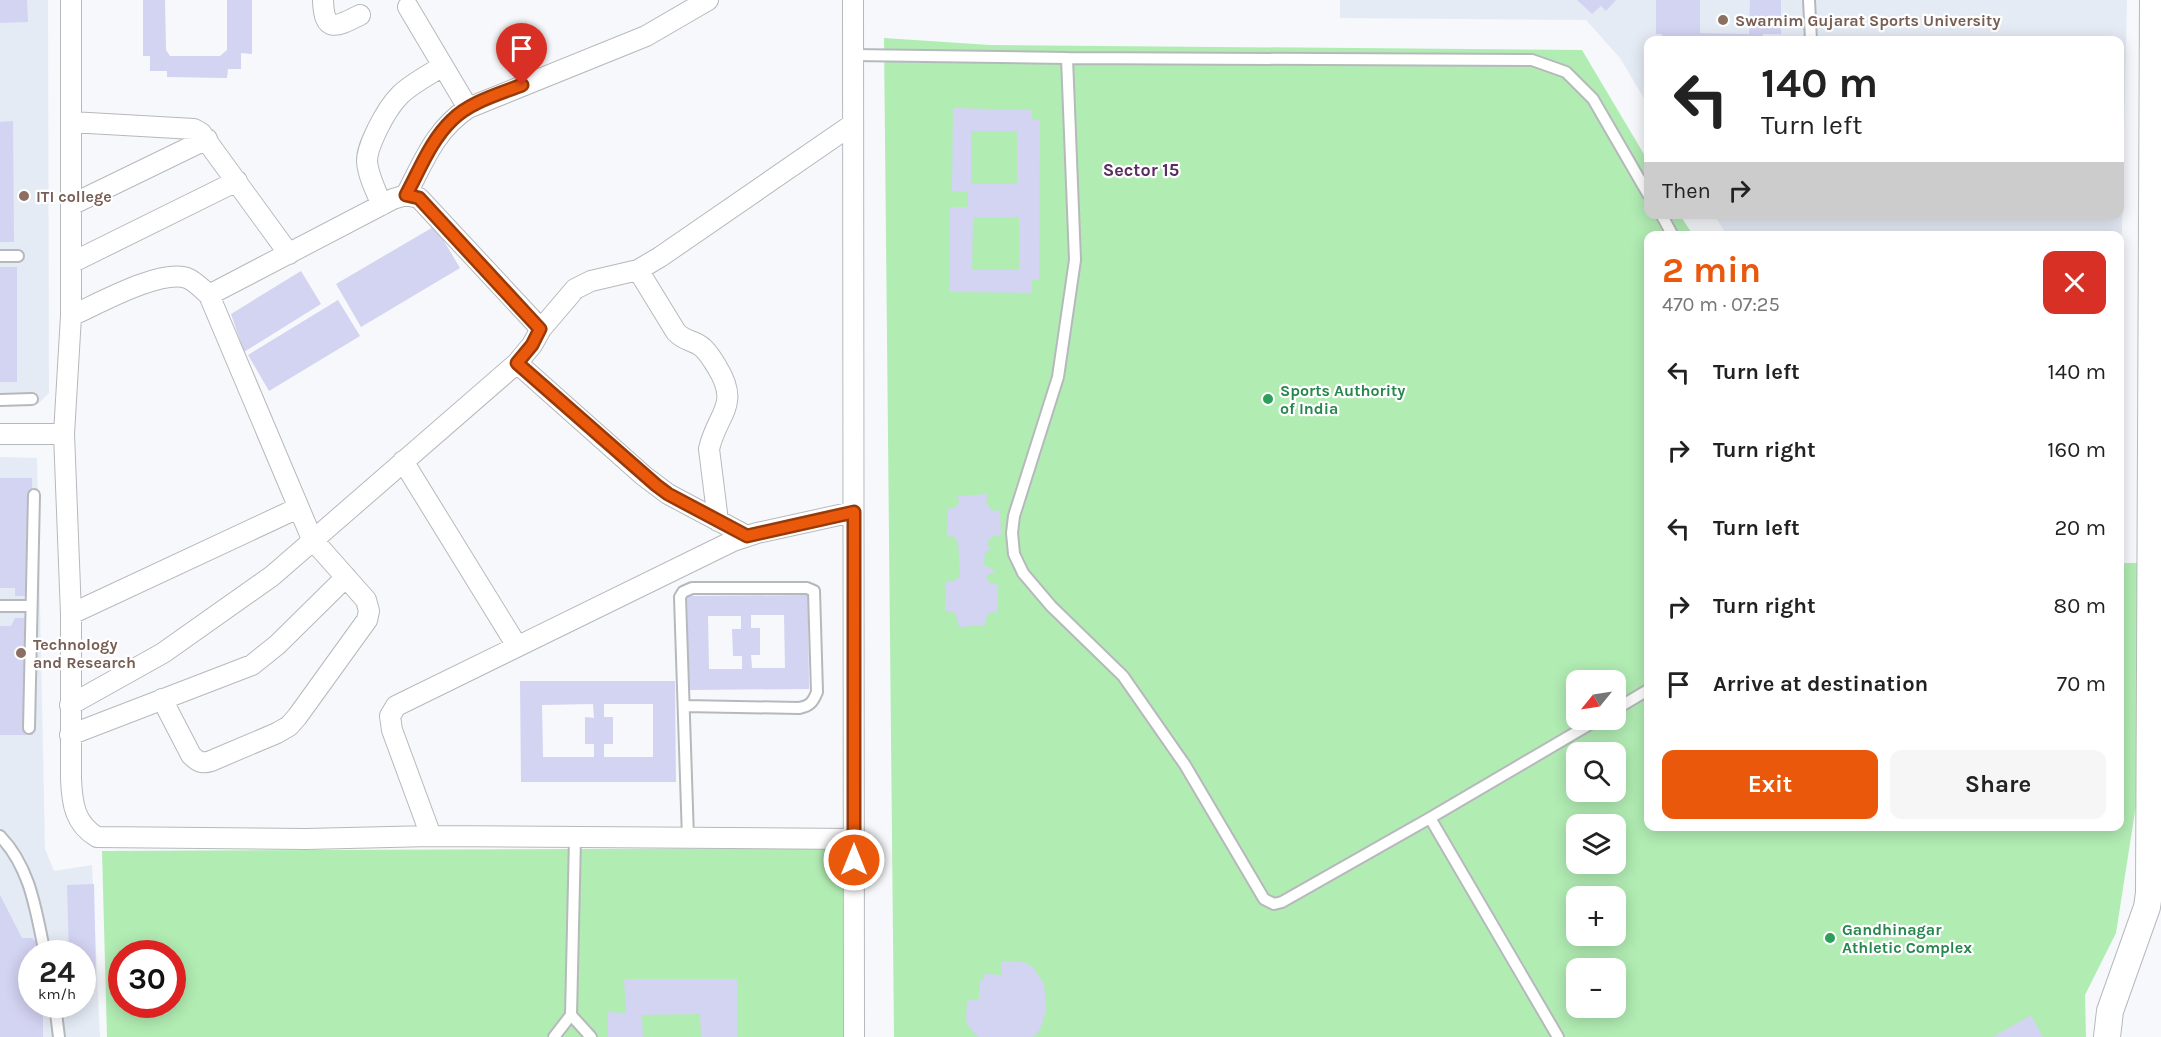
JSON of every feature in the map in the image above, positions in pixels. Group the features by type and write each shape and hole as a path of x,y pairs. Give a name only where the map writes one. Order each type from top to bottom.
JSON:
{"street":[{"path":"71,0 71,316 64,434 71,614 72,800 77,818 87,831 97,837 306,839 431,836 854,839"},
{"path":"323,0 323,15 330,26 338,26 360,15"},
{"path":"406,195 437,135 453,118 468,108 646,36 708,0"},
{"path":"853,0 854,1037"},
{"path":"2107,1037 2110,1011 2147,907 2149,884 2153,0"},
{"path":"408,7 468,108"},
{"path":"382,205 370,177 367,159 371,143 388,107 398,95 443,66"},
{"path":"71,123 194,129 201,133 289,254"},
{"path":"70,705 163,653 272,576 517,363 532,345 540,329 575,290 591,281 638,270 660,257 853,124"},
{"path":"71,205 207,139"},
{"path":"71,263 237,181"},
{"path":"210,295 382,205 406,195 419,198 540,329"},
{"path":"638,270 676,332 683,339 706,350 724,380 728,401 711,439 709,449 718,520"},
{"path":"71,316 158,278 174,276 189,278 210,295 312,539 366,600 369,611 367,620 297,717 289,726 277,733 211,761 198,761 191,755 162,699"},
{"path":"517,363 644,476 668,494 747,536"},
{"path":"0,434 64,434"},
{"path":"403,461 517,646"},
{"path":"71,614 298,508"},
{"path":"431,836 392,730 390,716 396,706 747,536 854,512"},
{"path":"70,735 252,665 277,645 346,578"}],"lane":[{"path":"1809,0 1811,36"},
{"path":"853,56 1532,60 1566,72 1593,99 1644,187"},
{"path":"1067,58 1075,260 1058,377 1014,516 1011,533 1014,555 1023,573 1052,606 1123,676 1185,765 1264,899 1274,904 1282,902 1430,819 1580,730"},
{"path":"0,256 18,256"},
{"path":"0,400 32,399"},
{"path":"29,728 34,495"},
{"path":"684,706 799,708 814,701 817,692 813,591 807,588 692,588 683,592 680,597 688,838"},
{"path":"0,606 31,606"},
{"path":"1626,703 1644,692"},
{"path":"1430,819 1558,1037"},
{"path":"0,836 21,864 32,888 42,940"},
{"path":"554,1037 571,1015 575,838"},
{"path":"571,1015 591,1037"},
{"path":"57,1018 59,1037"}],"shaded area":[{"name":"ITI college","path":"0,0 48,0 49,393 38,404 0,403"},
{"path":"1340,0 2127,0 2124,136 2124,36 1644,36 1644,98 1620,58 1586,20 1340,18"},
{"path":"1717,219 2122,219 2122,231 1724,231"},
{"name":"Technology and Research","path":"0,457 37,458 45,849 54,871 92,865 95,940 18,940 18,1018 96,1018 96,951 100,1037 0,1037"}],"green space":[{"name":"Sports Authority of India","path":"884,38 990,45 1582,50 1644,154 1644,219 1683,219 1690,231 1644,231 1644,831 2124,831 2124,563 2141,563 2136,805 2116,933 2085,995 2086,1037 894,1037"},
{"path":"829,848 859,858 858,1037 107,1037 102,851"}],"building":[{"path":"0,0 27,0 28,22 0,23"},
{"path":"143,0 165,0 166,50 170,56 220,56 227,50 227,0 252,0 252,54 241,53 241,69 228,69 227,78 167,77 167,71 150,71 150,56 143,56"},
{"path":"1577,0 1616,0 1606,11 1601,6 1592,14"},
{"path":"1656,0 1700,0 1700,33 1749,34 1750,0 1781,0 1781,34 1662,36 1662,34 1656,34"},
{"path":"953,108 1032,110 1032,120 1040,120 1039,280 1032,280 1032,293 949,292 950,207 968,207 968,192 952,191","holes":["971,131 1017,131 1017,184 971,184","973,217 1019,217 1019,270 972,270"]},
{"path":"13,121 14,242 0,242 0,122"},
{"path":"435,226 460,268 361,327 336,284"},
{"path":"0,267 17,267 17,382 0,382"},
{"path":"301,271 321,304 244,352 231,314"},
{"path":"338,300 360,336 269,391 248,355"},
{"path":"0,478 32,478 34,596 15,596 15,588 0,588"},
{"path":"988,494 986,502 992,511 1000,510 1001,536 993,536 987,542 990,550 985,552 984,565 996,571 986,576 990,584 998,584 997,613 992,611 986,617 986,625 959,627 956,615 952,611 945,611 946,582 952,582 960,576 958,542 953,536 947,537 948,508 951,509 959,504 958,496"},
{"path":"808,595 809,689 688,690 687,596","holes":["751,615 784,615 785,668 752,668 751,655 760,655 760,628 751,628","708,616 741,616 741,629 732,629 733,656 742,656 742,669 709,669"]},
{"path":"15,618 32,618 33,735 0,735 0,626 11,626"},
{"path":"520,681 675,681 676,782 521,782","holes":["593,704 594,718 585,717 585,744 594,744 594,757 543,757 542,705","604,704 653,704 653,757 604,757 604,744 613,744 613,717 604,717"]},
{"path":"94,884 95,940 69,940 67,885"},
{"path":"0,895 22,938 34,940 18,940 18,1018 43,1018 43,1037 0,1037"},
{"path":"1001,961 1023,962 1033,967 1044,984 1045,1014 1041,1027 1032,1037 978,1037 966,1020 967,1001 979,999 980,980 984,981 984,974 1002,975"},
{"path":"624,979 737,979 737,1037 701,1037 700,1014 642,1015 643,1037 608,1037 608,1012 626,1013"},
{"path":"2031,1015 2043,1037 1993,1037"}],"place":[{"name":"Swarnim Gujarat Sports University","path":"1723,20"},
{"name":"ITI college","path":"24,196"},
{"name":"Sports Authority of India","path":"1268,399"},
{"name":"Technology and Research","path":"21,653"},
{"name":"Gandhinagar Athletic Complex","path":"1830,938"}],"district":[{"name":"Sector 15","path":"1141,170"}],"route":[{"path":"522,85 481,101 453,118 437,135 406,195 419,198 540,329 532,345 517,363 644,476 668,494 747,536 854,512 854,860"}]}
